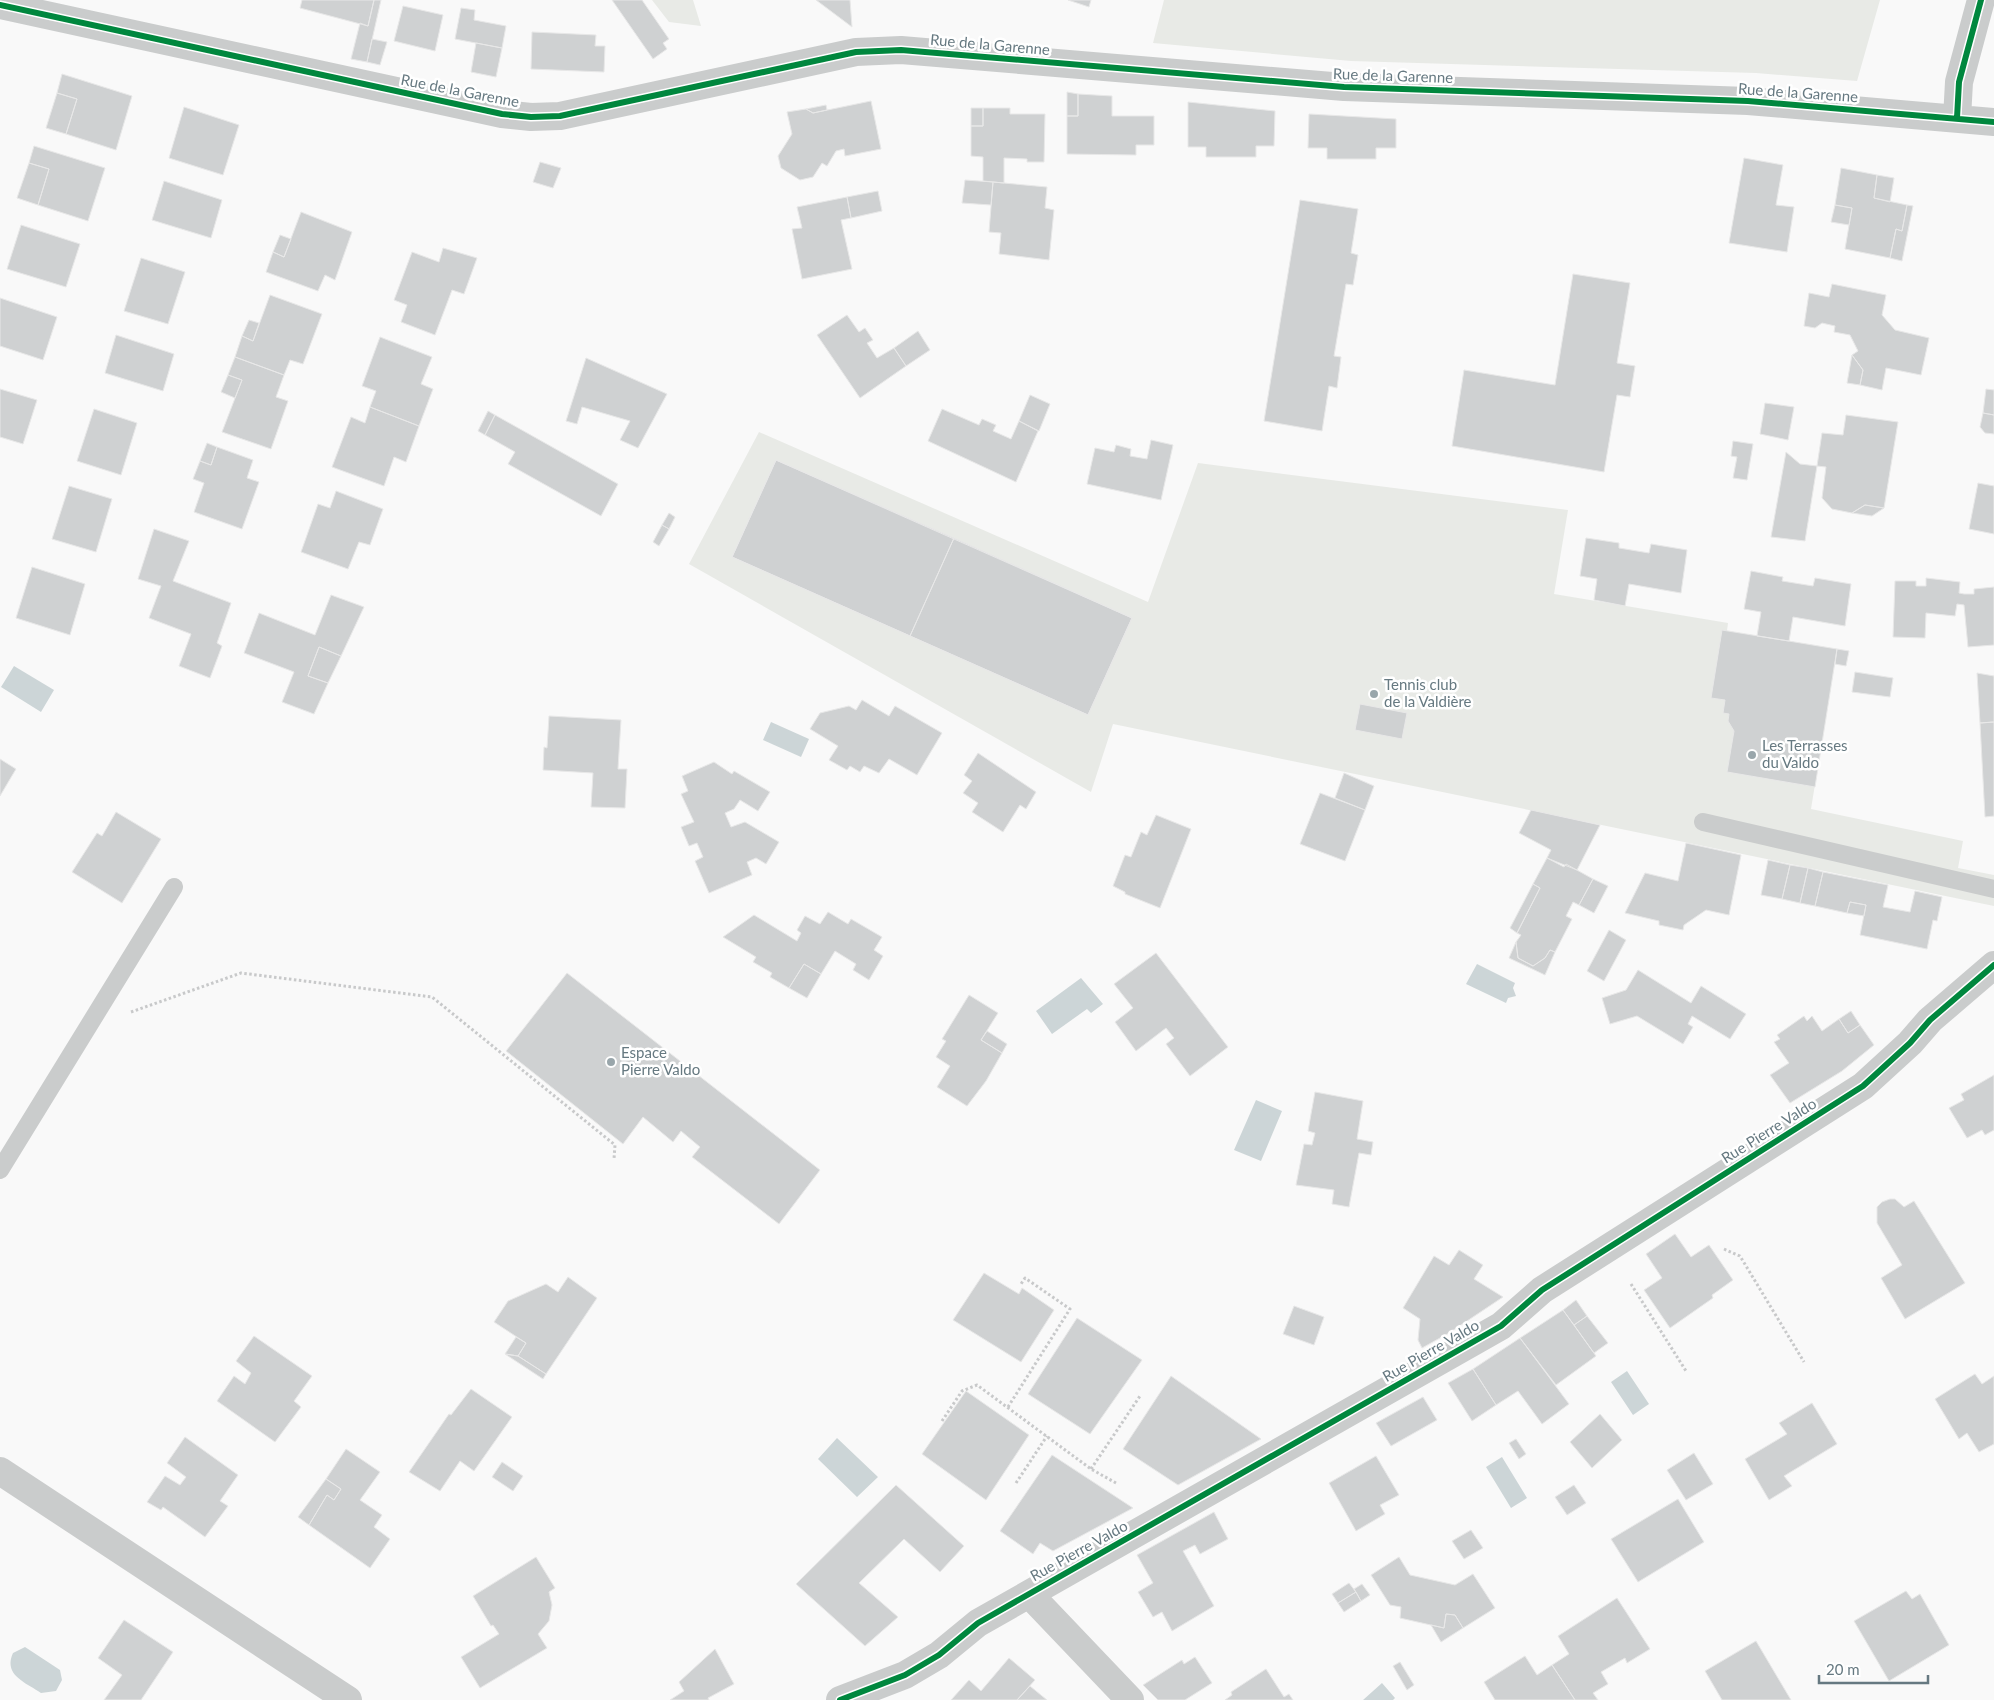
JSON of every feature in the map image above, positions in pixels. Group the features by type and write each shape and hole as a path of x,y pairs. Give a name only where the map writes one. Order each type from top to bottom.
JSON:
{"street":[{"path":"1957,118 1959,82 1981,0"},
{"name":"Rue de la Garenne","path":"0,5 483,110 531,117 560,116 856,52 901,50 1344,87 1748,101 1994,122"},
{"name":"Rue Pierre Valdo","path":"840,1700 905,1675 939,1655 978,1623 1501,1326 1542,1290 1863,1086 1910,1043 1930,1020 1994,965"},
{"path":"0,1471 348,1700"},
{"path":"1029,1594 1130,1700"}],"lane":[{"path":"1704,822 1994,888"},
{"path":"0,1170 174,887"}],"path":[{"path":"88,1027 241,973 432,997 615,1145 614,1159"},
{"path":"1724,1249 1740,1256 1804,1362"},
{"path":"1008,1407 1070,1309 1025,1278 1021,1284"},
{"path":"1630,1284 1686,1371"},
{"path":"942,1421 962,1391 977,1385 1092,1469 1116,1483"},
{"path":"1092,1469 1140,1396"},
{"path":"1016,1483 1047,1436"}],"shaded area":[{"path":"652,0 693,0 701,26 669,22"},
{"path":"1164,0 1880,0 1857,81 1756,73 1351,61 1153,43"},
{"name":"Tennis club de la Valdière","path":"759,432 1148,602 1198,463 1568,510 1554,594 1728,623 1727,631 1837,649 1811,809 1963,841 1958,868 1994,875 1994,906 1113,724 1091,792 689,564"},
{"path":"14,666 54,690 41,712 1,687"},
{"path":"771,722 809,739 801,757 763,740"},
{"path":"1477,964 1515,983 1513,988 1516,996 1508,998 1506,1003 1466,984"},
{"path":"1081,978 1103,1004 1091,1013 1087,1009 1052,1034 1036,1011"},
{"path":"1256,1100 1282,1111 1261,1161 1234,1150"},
{"path":"1627,1371 1649,1404 1633,1415 1611,1382"},
{"path":"837,1438 878,1477 857,1497 818,1459"},
{"path":"1502,1457 1527,1498 1511,1508 1486,1467"},
{"path":"25,1647 60,1670 62,1680 56,1691 41,1693 22,1681 13,1672 11,1661 13,1653"},
{"path":"1382,1683 1395,1698 1393,1700 1363,1700"}],"building":[{"path":"302,0 374,0 368,26 300,8"},
{"path":"374,0 381,0 367,62 351,59 360,23 368,26"},
{"path":"612,0 642,0 669,39 663,43 667,49 653,59"},
{"path":"816,0 850,0 852,27"},
{"path":"1068,0 1091,0 1089,7"},
{"path":"403,6 443,15 435,51 394,41"},
{"path":"461,8 475,10 474,20 506,26 502,48 455,39"},
{"path":"532,32 596,35 595,46 605,46 604,72 531,69"},
{"path":"372,39 387,42 380,65 367,62"},
{"path":"476,43 502,48 496,77 471,72"},
{"path":"62,74 132,96 116,150 66,134 77,99 57,93"},
{"path":"1067,92 1078,94 1078,116 1067,116"},
{"path":"57,93 77,99 66,134 46,128"},
{"path":"1078,94 1112,96 1112,116 1154,116 1154,145 1136,145 1136,155 1067,154 1067,116 1078,116"},
{"path":"871,101 881,149 845,156 844,149 836,151 827,166 822,163 813,177 800,180 781,168 778,156 792,134 787,112 806,109 813,113"},
{"path":"1188,102 1275,111 1274,146 1256,146 1256,157 1206,157 1206,147 1188,147"},
{"path":"826,105 827,110 813,113 806,109"},
{"path":"184,107 239,125 223,175 169,158"},
{"path":"971,108 983,108 983,126 971,126"},
{"path":"983,108 1010,108 1010,114 1045,114 1044,162 1027,162 1027,159 1004,158 1004,183 983,181 983,157 971,156 971,126 983,126"},
{"path":"1309,114 1396,119 1396,148 1376,148 1376,159 1327,159 1327,148 1308,148"},
{"path":"34,146 105,168 88,221 38,205 49,169 29,163"},
{"path":"1744,158 1783,165 1776,205 1794,207 1787,252 1729,243"},
{"path":"540,162 561,168 553,188 533,182"},
{"path":"29,163 49,169 38,205 17,198"},
{"path":"1841,168 1877,175 1874,198 1907,205 1902,231 1896,229 1890,258 1845,249 1852,208 1835,205"},
{"path":"1877,175 1894,178 1890,202 1874,198"},
{"path":"965,180 993,182 991,205 962,203"},
{"path":"164,181 222,200 211,238 152,220"},
{"path":"993,182 1047,187 1045,208 1054,210 1049,260 999,254 1001,233 989,232"},
{"path":"878,191 882,211 851,218 847,197"},
{"path":"847,197 851,218 841,220 852,269 802,279 792,229 802,228 797,207"},
{"path":"1300,200 1358,209 1351,253 1358,255 1353,285 1346,284 1334,356 1341,357 1337,388 1329,386 1322,431 1264,421"},
{"path":"1835,205 1852,208 1849,225 1831,222"},
{"path":"1907,205 1913,206 1902,261 1890,258 1896,229 1902,231"},
{"path":"301,212 352,232 335,280 325,275 318,291 266,272 273,252 284,257"},
{"path":"21,225 80,244 66,287 7,269"},
{"path":"280,235 291,239 284,257 273,252"},
{"path":"443,248 477,258 464,294 452,290 435,335 401,322 407,305 394,300 412,252 439,262"},
{"path":"141,258 185,272 168,324 124,311"},
{"path":"1573,274 1630,283 1617,363 1635,366 1630,397 1617,395 1604,472 1452,446 1464,370 1555,385"},
{"path":"1832,284 1886,295 1882,315 1895,330 1929,338 1921,375 1886,368 1882,390 1860,385 1863,370 1852,355 1858,351 1850,335 1834,332 1835,326 1822,323 1815,328 1804,326 1809,293 1829,297"},
{"path":"270,295 322,314 303,364 290,360 284,375 235,357 242,336 253,341"},
{"path":"0,298 57,317 43,360 0,346"},
{"path":"847,315 859,332 865,328 873,340 867,343 877,358 894,348 906,366 860,398 817,335"},
{"path":"249,320 259,323 253,341 242,336"},
{"path":"918,331 930,350 906,366 894,348"},
{"path":"116,335 174,354 163,391 105,373"},
{"path":"380,337 432,357 421,384 433,389 419,426 370,407 376,391 362,386"},
{"path":"1852,355 1863,370 1860,385 1847,383"},
{"path":"235,357 284,375 276,397 288,401 271,449 222,432 242,380 228,375"},
{"path":"586,358 667,394 638,448 620,440 630,421 582,407 577,424 566,421"},
{"path":"228,375 242,380 235,398 221,392"},
{"path":"0,389 37,400 23,444 0,437"},
{"path":"1986,389 1994,390 1994,415 1983,413"},
{"path":"1030,395 1050,404 1039,431 1019,421"},
{"path":"1765,403 1794,407 1788,440 1760,434"},
{"path":"370,407 419,426 406,462 394,457 384,486 332,467 351,417 365,423"},
{"path":"94,409 137,423 121,475 77,461"},
{"path":"942,409 979,425 982,419 996,425 993,431 1011,439 1019,421 1038,431 1016,482 928,441"},
{"path":"488,411 495,415 485,435 478,431"},
{"path":"1983,413 1994,415 1994,434 1985,433 1980,427"},
{"path":"495,415 618,484 601,516 508,464 515,452 485,435"},
{"path":"1846,415 1898,422 1884,508 1865,505 1852,513 1832,509 1822,498 1826,467 1817,466 1822,433 1843,435"},
{"path":"1151,440 1173,445 1161,500 1087,484 1095,448 1114,452 1116,445 1131,449 1130,456 1147,459"},
{"path":"1733,441 1753,444 1747,480 1733,478 1737,457 1731,456"},
{"path":"207,443 217,447 211,465 200,461"},
{"path":"217,447 253,460 247,478 259,482 242,529 194,512 204,483 193,479 200,461 211,465"},
{"path":"1786,452 1800,464 1817,466 1805,541 1771,537"},
{"path":"776,460 1132,618 1088,715 732,557"},
{"path":"776,460 954,538 910,636 732,557"},
{"path":"1978,483 1994,486 1994,534 1969,529"},
{"path":"69,486 112,499 96,552 52,539"},
{"path":"336,491 383,509 370,545 359,542 348,569 301,552 318,504 330,508"},
{"path":"1865,505 1884,508 1872,516 1852,513"},
{"path":"669,513 675,517 669,529 662,525"},
{"path":"662,525 669,529 659,546 653,542"},
{"path":"154,529 189,541 173,581 231,603 217,643 222,646 210,678 179,666 191,634 149,618 161,586 138,579"},
{"path":"954,538 1132,618 1088,715 910,636"},
{"path":"1586,538 1619,543 1619,548 1649,553 1651,544 1687,550 1681,593 1629,584 1625,606 1594,600 1597,579 1580,576"},
{"path":"32,567 85,584 70,635 16,618"},
{"path":"1751,571 1783,577 1782,581 1813,586 1815,578 1851,584 1845,626 1793,617 1789,641 1757,636 1761,612 1744,609"},
{"path":"1926,578 1960,582 1959,593 1964,594 1974,594 1974,589 1994,587 1994,645 1968,647 1964,605 1957,604 1955,616 1926,613 1925,638 1893,637 1895,581 1916,581 1916,586 1926,586"},
{"path":"331,595 364,607 341,656 319,647 308,676 328,683 314,714 282,702 294,672 244,653 259,613 315,635"},
{"path":"1722,630 1837,649 1815,787 1727,772 1734,731 1728,721 1729,714 1723,713 1725,700 1711,698"},
{"path":"319,647 341,656 328,683 308,676"},
{"path":"1837,649 1849,651 1846,666 1835,664"},
{"path":"1855,672 1893,678 1890,697 1852,692"},
{"path":"1977,673 1994,676 1994,722 1980,723"},
{"path":"862,700 889,716 895,706 942,733 917,775 889,759 879,773 864,766 860,772 850,766 847,770 829,760 838,746 810,729 820,713 849,706 856,710"},
{"path":"1360,704 1407,713 1402,739 1355,730"},
{"path":"549,716 621,720 618,769 627,769 625,808 591,807 593,773 543,770 544,747 547,748"},
{"path":"1994,722 1994,816 1985,817 1980,723"},
{"path":"978,753 1036,792 1026,809 1020,805 1003,832 972,812 978,803 963,793 972,781 964,775"},
{"path":"0,759 16,769 0,796"},
{"path":"714,762 732,774 734,771 770,792 758,811 740,800 734,809 725,813 731,827 745,822 779,842 766,864 756,858 747,862 752,875 709,893 695,861 703,857 697,843 689,846 681,827 694,822 681,794 688,791 682,776"},
{"path":"1344,773 1374,786 1365,810 1335,798"},
{"path":"1320,793 1365,810 1345,861 1300,844"},
{"path":"1531,810 1600,825 1577,870 1547,858 1551,850 1519,833"},
{"path":"116,812 161,839 122,903 72,872 97,833 102,836"},
{"path":"1156,815 1191,829 1160,908 1125,894 1125,892 1113,886 1125,855 1131,857 1141,832 1147,835"},
{"path":"1686,843 1741,855 1729,915 1706,910 1684,925 1683,930 1659,925 1659,921 1625,913 1645,873 1678,881"},
{"path":"1547,858 1564,867 1566,864 1593,879 1579,905 1573,902 1566,916 1572,919 1555,952 1550,950 1545,958 1533,966 1518,958 1516,942 1521,935 1517,933 1540,888 1533,884"},
{"path":"1768,860 1790,865 1782,899 1761,895"},
{"path":"1790,865 1808,868 1800,903 1782,899"},
{"path":"1808,868 1823,872 1815,906 1800,903"},
{"path":"1823,872 1888,885 1883,907 1910,912 1915,891 1942,897 1937,921 1933,920 1927,949 1860,935 1866,905 1850,902 1847,913 1815,906"},
{"path":"1593,879 1608,886 1594,913 1579,905"},
{"path":"1533,884 1540,888 1517,933 1510,928"},
{"path":"1850,902 1866,905 1864,916 1847,913"},
{"path":"828,912 848,924 851,919 882,937 874,950 883,956 869,980 853,970 856,964 835,951 821,974 804,964 789,988 770,977 772,973 753,962 756,957 723,937 754,915 797,941 801,933 797,930 805,916 820,924"},
{"path":"1609,930 1626,940 1604,981 1587,971"},
{"path":"1516,942 1518,958 1533,966 1545,958 1550,950 1555,952 1545,975 1509,958"},
{"path":"1156,953 1228,1047 1190,1076 1166,1044 1174,1038 1166,1028 1136,1051 1115,1022 1133,1008 1114,984"},
{"path":"804,964 821,974 807,998 789,988"},
{"path":"1638,970 1691,1003 1701,986 1746,1014 1730,1039 1692,1016 1688,1024 1693,1027 1683,1044 1637,1016 1610,1024 1602,998 1626,990"},
{"path":"567,973 820,1170 779,1224 692,1157 700,1147 681,1131 673,1142 643,1117 623,1144 506,1051"},
{"path":"969,995 998,1013 981,1040 1002,1053 986,1081 967,1106 937,1087 950,1066 936,1057 946,1041 942,1039"},
{"path":"1851,1011 1860,1025 1848,1033 1839,1019"},
{"path":"1804,1016 1807,1021 1812,1016 1822,1031 1839,1019 1848,1033 1860,1025 1874,1045 1842,1071 1790,1103 1770,1075 1789,1063 1774,1042 1780,1039 1777,1035"},
{"path":"987,1031 1007,1044 1002,1053 981,1040"},
{"path":"1994,1075 1994,1130 1985,1135 1982,1130 1967,1138 1949,1108 1964,1100 1961,1094"},
{"path":"1315,1092 1363,1101 1357,1139 1373,1142 1371,1155 1359,1153 1349,1207 1332,1204 1334,1190 1296,1185 1304,1144 1312,1145 1315,1133 1308,1131"},
{"path":"1895,1199 1904,1207 1914,1201 1965,1283 1905,1319 1881,1278 1902,1265 1877,1223 1877,1207 1882,1202"},
{"path":"1675,1234 1691,1257 1709,1245 1733,1280 1712,1295 1713,1298 1670,1328 1644,1290 1662,1278 1646,1254"},
{"path":"1459,1250 1483,1265 1474,1279 1503,1297 1449,1333 1422,1348 1418,1340 1420,1319 1403,1308 1434,1256 1449,1265"},
{"path":"984,1273 1019,1294 1022,1288 1054,1310 1021,1362 953,1320"},
{"path":"568,1277 597,1298 546,1374 518,1356 526,1343 494,1322 508,1301 546,1284 558,1292"},
{"path":"1576,1300 1587,1316 1574,1325 1563,1310"},
{"path":"1294,1306 1324,1317 1314,1345 1283,1334"},
{"path":"1563,1310 1596,1356 1556,1385 1520,1338"},
{"path":"1587,1316 1608,1343 1594,1353 1574,1325"},
{"path":"1077,1318 1142,1360 1090,1434 1028,1394"},
{"path":"254,1336 312,1376 294,1401 301,1407 275,1442 217,1401 234,1376 245,1384 251,1373 236,1361"},
{"path":"516,1337 526,1343 518,1356 505,1354"},
{"path":"1520,1338 1569,1404 1542,1424 1518,1391 1496,1405 1473,1369"},
{"path":"505,1354 518,1356 546,1374 543,1379"},
{"path":"1473,1369 1496,1405 1472,1421 1448,1383"},
{"path":"1975,1374 1982,1384 1994,1376 1994,1444 1979,1452 1967,1433 1959,1439 1935,1399"},
{"path":"1171,1376 1261,1439 1178,1485 1123,1449"},
{"path":"471,1389 512,1417 474,1471 460,1461 440,1491 409,1472 449,1414 451,1415"},
{"path":"966,1391 1029,1435 986,1500 922,1454"},
{"path":"1423,1397 1437,1420 1391,1446 1376,1423"},
{"path":"1812,1403 1837,1444 1784,1476 1792,1486 1769,1500 1745,1459 1787,1434 1779,1423"},
{"path":"1600,1414 1622,1440 1592,1468 1570,1442"},
{"path":"185,1437 238,1475 220,1501 228,1506 205,1537 163,1507 161,1510 147,1502 165,1476 180,1485 186,1477 167,1463"},
{"path":"1516,1439 1526,1454 1519,1459 1509,1443"},
{"path":"346,1449 380,1472 360,1500 382,1515 374,1527 390,1539 370,1568 309,1525 327,1495 334,1500 341,1489 326,1479"},
{"path":"1694,1453 1713,1484 1686,1500 1667,1470"},
{"path":"1052,1455 1133,1508 1053,1551 1040,1543 1033,1554 1000,1531"},
{"path":"1376,1456 1399,1495 1380,1505 1385,1514 1356,1531 1329,1483"},
{"path":"502,1462 523,1476 513,1491 492,1477"},
{"path":"326,1479 341,1489 334,1500 327,1495 309,1525 298,1517"},
{"path":"896,1485 964,1546 940,1572 904,1539 859,1583 898,1617 865,1646 796,1584"},
{"path":"1574,1485 1586,1503 1567,1515 1555,1497"},
{"path":"1678,1499 1704,1542 1638,1582 1611,1539"},
{"path":"1214,1512 1228,1539 1200,1554 1195,1545 1183,1551 1214,1606 1172,1631 1162,1612 1153,1617 1138,1592 1153,1583 1137,1555"},
{"path":"1471,1530 1483,1548 1464,1559 1452,1541"},
{"path":"536,1557 555,1588 549,1592 552,1605 549,1621 538,1634 547,1648 480,1688 461,1657 499,1634 493,1625 491,1626 473,1596"},
{"path":"1399,1557 1410,1575 1455,1585 1473,1574 1495,1608 1463,1628 1455,1615 1446,1614 1444,1628 1400,1618 1401,1607 1390,1605 1371,1575"},
{"path":"1349,1583 1356,1592 1338,1603 1332,1594"},
{"path":"1362,1584 1370,1595 1361,1601 1354,1589"},
{"path":"1906,1591 1912,1599 1920,1594 1949,1645 1889,1681 1854,1621"},
{"path":"1356,1592 1361,1601 1344,1612 1338,1603"},
{"path":"1617,1598 1650,1649 1627,1663 1625,1658 1601,1672 1608,1684 1593,1693 1598,1700 1575,1700 1552,1665 1569,1654 1558,1636"},
{"path":"1446,1614 1455,1615 1463,1628 1441,1642 1431,1625 1444,1628"},
{"path":"124,1620 173,1652 141,1700 104,1700 122,1675 98,1658"},
{"path":"1756,1641 1791,1700 1722,1700 1705,1671"},
{"path":"715,1649 734,1684 708,1698 709,1700 670,1700 684,1691 679,1682"},
{"path":"1525,1656 1537,1675 1552,1665 1575,1700 1495,1700 1484,1682"},
{"path":"1195,1657 1212,1683 1185,1700 1158,1700 1143,1685 1182,1660 1184,1664"},
{"path":"1009,1658 1035,1680 1017,1700 951,1700 969,1680 981,1691"},
{"path":"1400,1662 1414,1685 1407,1690 1393,1666"},
{"path":"1266,1669 1284,1697 1289,1694 1293,1700 1225,1700 1232,1695 1231,1692"},
{"path":"1030,1686 1047,1700 1017,1700"}],"cycle path":[{"path":"1957,118 1959,82 1981,0"},
{"path":"0,5 502,114 531,117 560,116 856,52 901,50 1344,87 1748,101 1994,122"},
{"path":"840,1700 905,1675 939,1655 978,1623 1501,1326 1542,1290 1863,1086 1910,1043 1930,1020 1994,965"}],"place":[{"name":"Tennis club de la Valdière","path":"1374,694"},
{"name":"Les Terrasses du Valdo","path":"1752,755"},
{"name":"Espace Pierre Valdo","path":"611,1062"}]}
